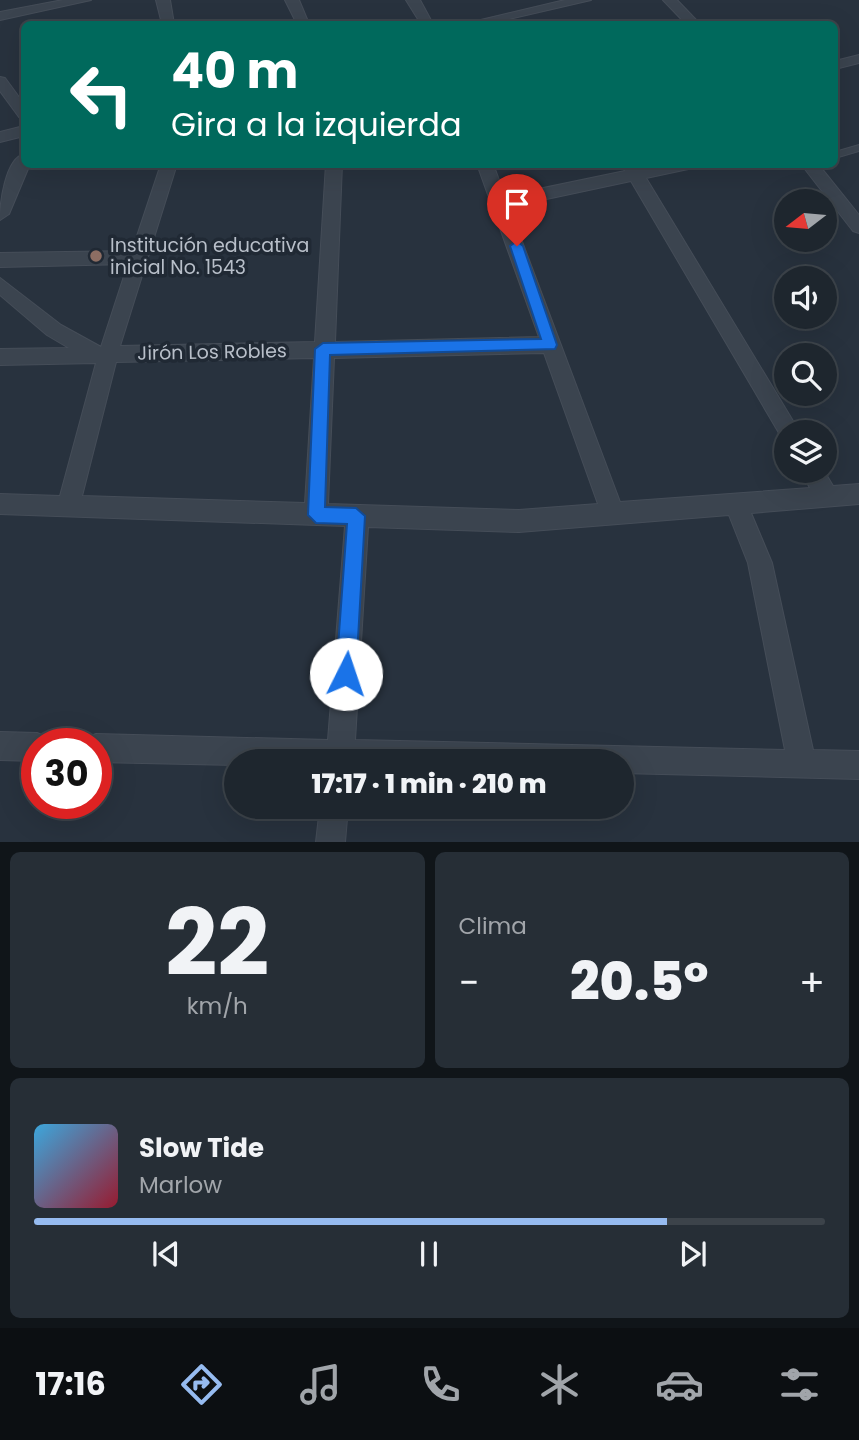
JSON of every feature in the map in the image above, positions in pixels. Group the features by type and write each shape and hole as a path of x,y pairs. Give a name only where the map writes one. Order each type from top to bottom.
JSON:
{"street":[{"path":"0,16 84,0"},
{"path":"163,0 167,21"},
{"path":"292,0 302,21"},
{"path":"412,0 425,21"},
{"path":"481,21 534,5 584,0"},
{"path":"670,0 690,21"},
{"path":"534,5 544,21"},
{"path":"838,64 859,59"},
{"path":"0,81 21,110"},
{"path":"0,137 21,132"},
{"path":"0,214 21,166"},
{"path":"68,507 102,354 139,257 168,168"},
{"path":"316,515 334,168"},
{"path":"487,168 613,514"},
{"path":"812,168 859,227"},
{"path":"501,203 632,169 782,420"},
{"path":"0,260 139,257"},
{"path":"0,285 54,330 102,354"},
{"name":"Jirón Los Robles","path":"0,357 550,345"},
{"path":"819,483 828,498"},
{"path":"0,504 519,522 859,494"},
{"path":"736,505 760,564 802,764"},
{"path":"341,749 356,516"},
{"path":"0,746 21,747"},
{"path":"112,749 224,753"},
{"path":"634,761 859,765"},
{"path":"330,842 333,819"}],"lane":[{"path":"838,154 859,148"}],"place":[{"name":"Institución educativa inicial No. 1543","path":"96,256"}],"route":[{"path":"346,674 356,516 316,515 323,349 550,345 517,246"}]}
